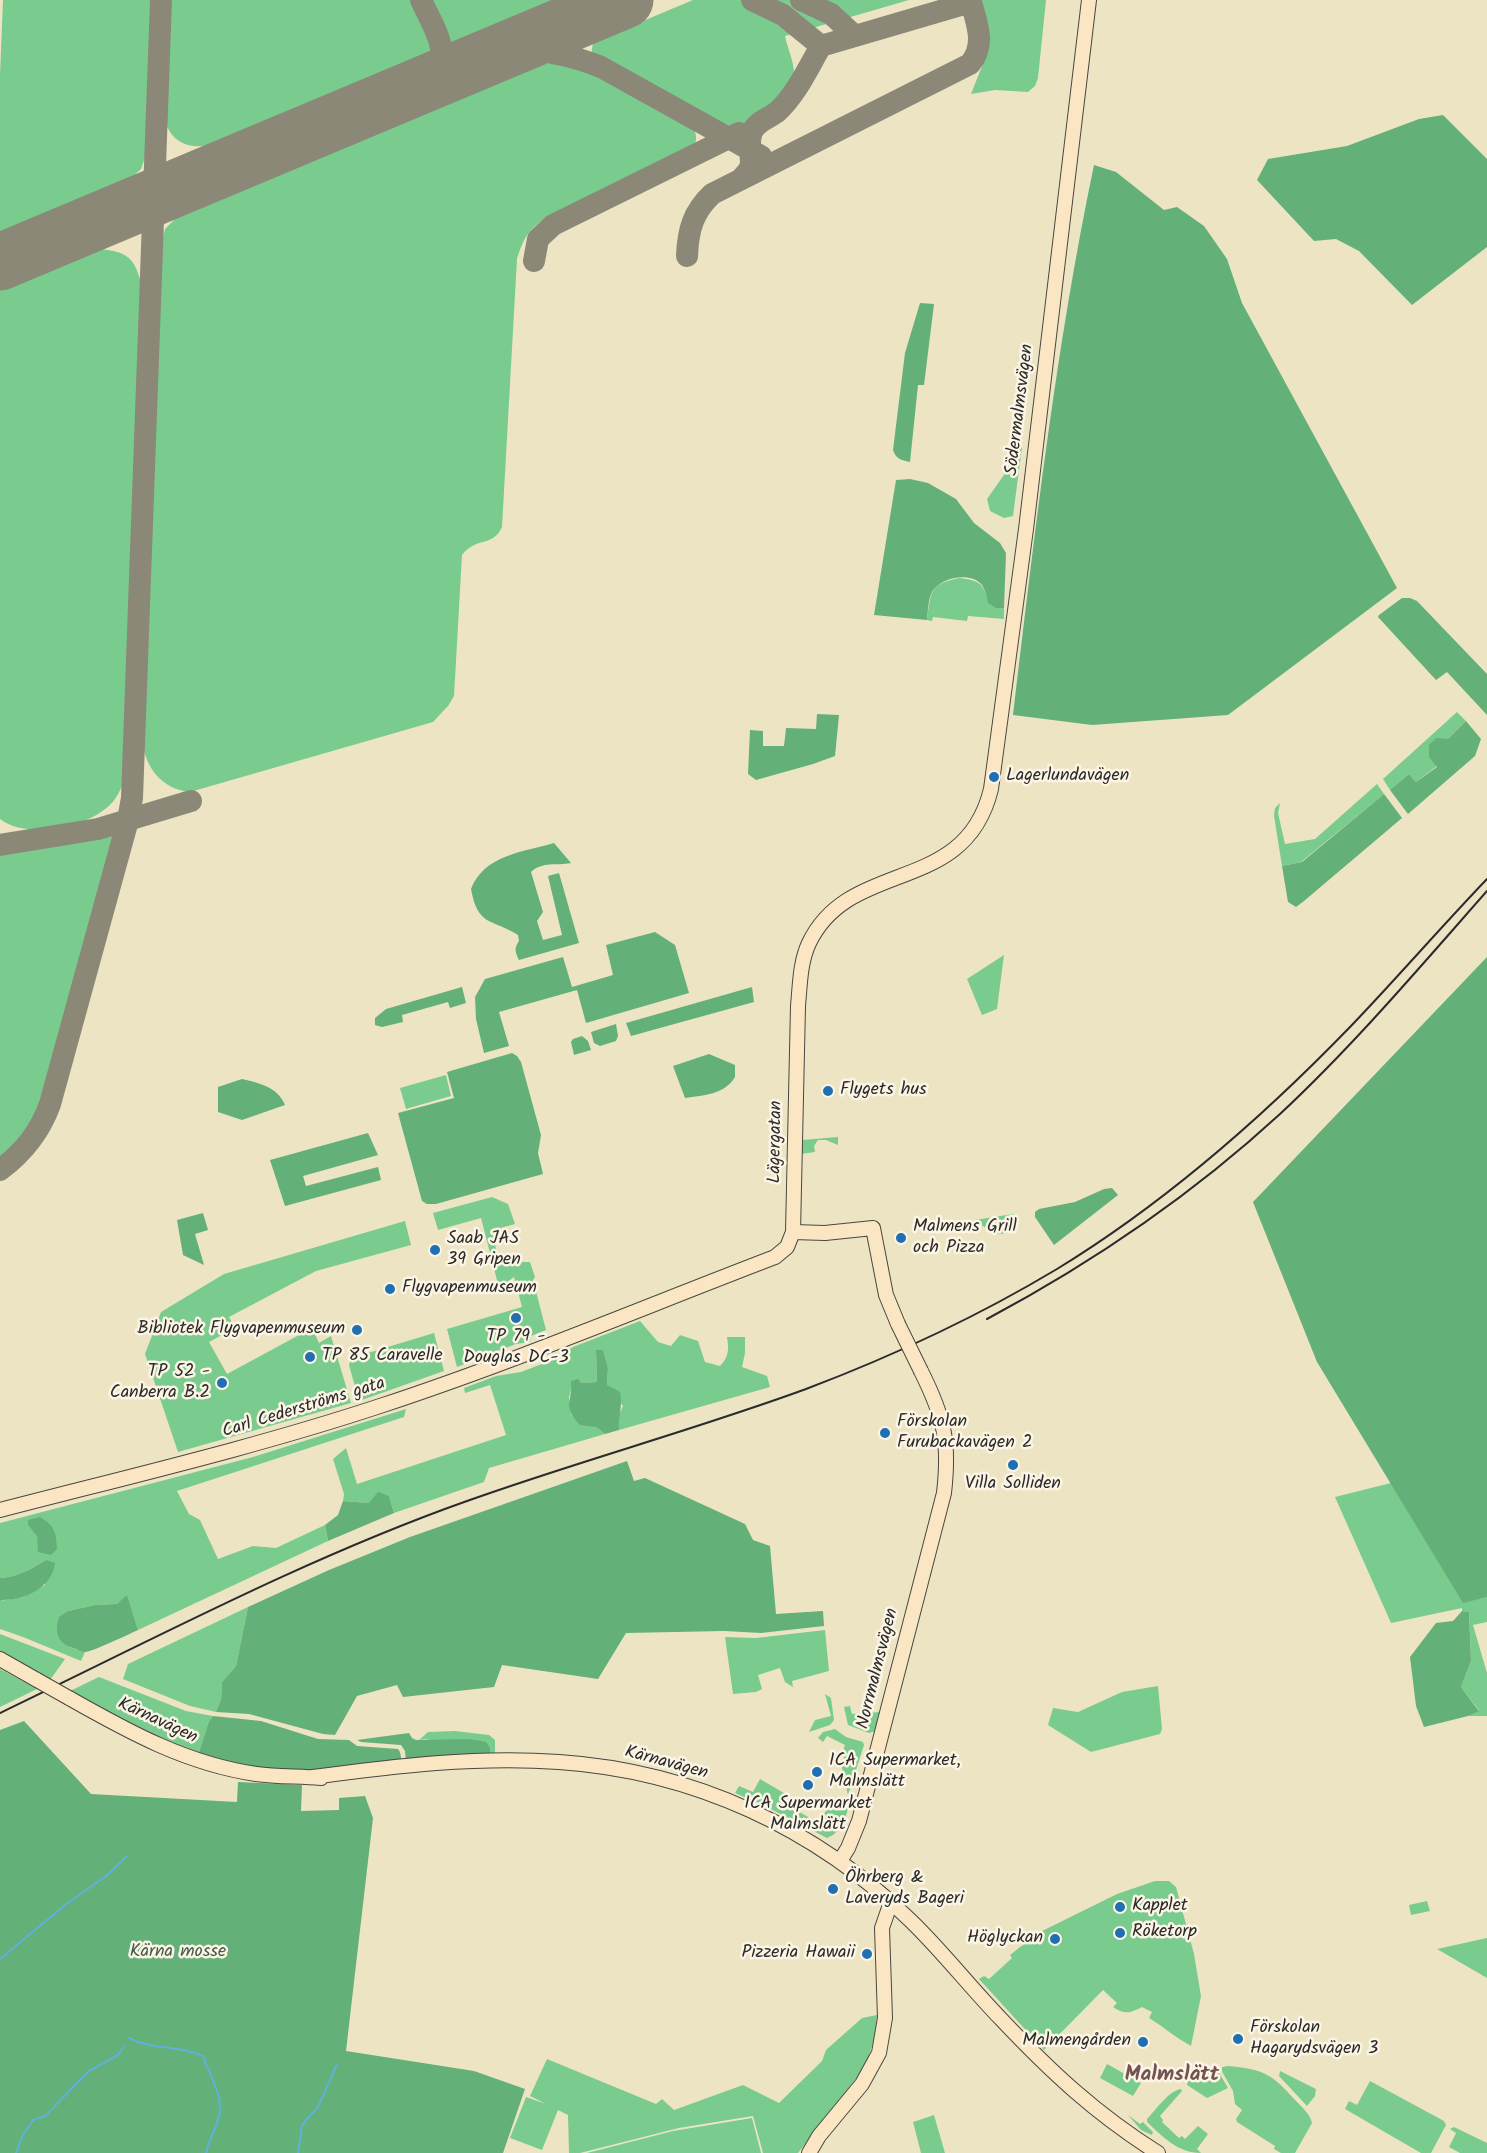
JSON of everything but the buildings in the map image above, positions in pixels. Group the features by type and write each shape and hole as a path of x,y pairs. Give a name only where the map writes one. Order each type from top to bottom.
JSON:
{"street":[{"name":"Södermalmsvägen","path":"805,974 825,919 844,900 940,860 957,847 979,822 988,802 998,755 1089,0"},
{"name":"Lägergatan","path":"793,1232 798,1054 805,974"},
{"name":"Norrmalmsvägen","path":"793,1232 825,1233 873,1228 886,1294 937,1406 946,1435 947,1466 944,1493 859,1821 840,1861"},
{"name":"Carl Cederströms gata","path":"0,1510 291,1434 382,1406 775,1257 787,1246 793,1232"},
{"name":"Kärnavägen","path":"0,1659 135,1735 193,1759 221,1767 257,1774 340,1779 369,1777 467,1762 530,1760 611,1768 700,1791 759,1814 787,1827 840,1861"},
{"path":"840,1861 912,1922 1000,2019 1055,2074 1119,2128 1158,2153"},
{"path":"809,2153 819,2136 862,2084 879,2053 885,2018 882,1928 891,1902"}],"green space":[{"path":"3,0 152,0 145,158 141,169 127,182 0,234 0,75"},
{"path":"168,0 559,0 215,144 196,146 181,142 169,131 163,113"},
{"path":"693,0 909,0 785,36 793,64 792,81 771,106 741,126 731,128 715,124 591,56 593,42"},
{"path":"978,0 1046,0 1038,78 1035,86 1028,92 995,90 971,94 988,51 988,36"},
{"path":"541,64 582,66 691,125 696,134 696,141 693,147 544,219 526,236 521,246 517,259 502,527 494,538 473,546 462,555 454,696 433,722 190,792 171,786 156,775 151,768 142,740 161,244 165,229 177,217"},
{"path":"1443,115 1487,159 1487,247 1412,305 1359,251 1336,239 1314,241 1257,180 1268,159 1347,146 1419,119"},
{"path":"1094,165 1116,172 1164,210 1177,207 1204,226 1227,259 1242,303 1397,588 1228,715 1092,725 1013,715 1057,370"},
{"path":"99,249 128,257 136,267 141,283 124,779 113,802 91,818 65,827 36,830 10,825 0,819 0,290"},
{"path":"920,303 934,304 924,385 918,385 910,462 899,459 893,450 905,353"},
{"path":"1012,446 1022,447 1013,516 1004,518 990,511 987,499 1006,472"},
{"path":"910,479 928,483 956,499 974,523 1000,543 1006,553 1004,608 996,608 988,603 982,585 963,577 948,580 936,587 930,598 927,620 874,615 896,480"},
{"path":"959,578 980,584 989,603 1004,608 1004,619 968,616 967,621 933,617 932,621 927,620 933,591 942,583"},
{"path":"1402,598 1417,601 1487,674 1487,715 1447,672 1436,680 1378,617"},
{"path":"1457,712 1466,721 1448,739 1437,766 1416,782 1409,774 1390,790 1383,779"},
{"path":"817,714 839,715 835,756 756,780 748,774 750,730 763,731 763,746 784,746 786,728 816,729"},
{"path":"1466,721 1481,739 1475,756 1408,814 1390,790 1409,774 1416,782 1437,767 1429,757 1429,745 1436,738 1448,739"},
{"path":"1377,784 1384,794 1301,862 1282,866 1274,816 1275,808 1280,803 1278,813 1285,844 1315,839"},
{"path":"1384,794 1402,818 1296,907 1288,902 1282,866 1302,862"},
{"path":"105,834 113,836 113,844 43,1099 21,1140 15,1148 0,1159 0,853"},
{"path":"554,843 571,863 540,866 531,872 543,912 537,921 543,940 562,935 548,876 559,873 579,943 519,960 516,950 518,935 482,916 471,889 485,869 495,862"},
{"path":"655,932 675,945 689,993 586,1023 577,990 499,1012 509,1046 484,1053 476,1019 475,997 485,979 563,957 572,987 613,975 606,945"},
{"path":"1004,955 997,1009 982,1015 967,979"},
{"path":"1487,957 1487,1597 1463,1603 1317,1362 1253,1202"},
{"path":"462,987 466,1003 450,1008 448,1002 402,1015 403,1022 382,1027 375,1025 375,1018 386,1009"},
{"path":"752,987 754,1002 631,1036 626,1023"},
{"path":"616,1024 618,1036 616,1041 600,1046 594,1043 591,1032"},
{"path":"582,1036 588,1041 591,1050 574,1055 571,1042"},
{"path":"512,1053 521,1062 541,1135 538,1153 543,1174 436,1204 427,1204 422,1201 398,1113 454,1098 447,1072"},
{"path":"709,1054 735,1065 735,1077 719,1091 685,1098 673,1066"},
{"path":"446,1075 451,1096 406,1109 400,1088"},
{"path":"242,1079 273,1090 285,1105 242,1120 218,1112 218,1087"},
{"path":"368,1133 378,1155 303,1176 306,1186 378,1167 381,1180 285,1206 270,1160"},
{"path":"838,1137 838,1145 826,1140 818,1140 814,1146 815,1152 801,1154 802,1140"},
{"path":"1112,1188 1118,1195 1054,1245 1035,1217 1035,1212 1039,1209 1075,1202 1104,1189"},
{"path":"492,1197 508,1204 515,1224 493,1230 498,1262 530,1262 546,1330 531,1336 530,1342 516,1344 457,1367 447,1329 522,1307 514,1277 499,1288 481,1218 438,1230 433,1213"},
{"path":"203,1213 208,1230 195,1234 204,1265 183,1255 177,1220"},
{"path":"1013,1214 1017,1221 1016,1226 1007,1233 999,1234 975,1222 975,1220"},
{"path":"405,1221 411,1245 316,1271 229,1317 235,1328 209,1342 227,1374 312,1328 319,1343 331,1336 351,1403 178,1452 145,1354 161,1312 224,1274"},
{"path":"640,1321 658,1342 671,1346 680,1335 698,1341 705,1362 720,1366 728,1353 727,1337 745,1337 742,1367 767,1376 770,1387 619,1430 618,1417 623,1406 607,1385 608,1368 603,1351 596,1351 597,1382 572,1386 569,1397 571,1415 605,1434 489,1468 484,1482 394,1513 389,1496 369,1503 343,1501 344,1494 333,1459 346,1448 357,1484 506,1435 490,1385 465,1393 464,1388 496,1376 521,1372 552,1360 573,1347"},
{"path":"434,1333 444,1371 359,1401 349,1365 351,1359"},
{"path":"596,1350 603,1350 608,1368 607,1385 620,1392 621,1397 619,1430 605,1434 596,1427 580,1425 569,1408 571,1381 578,1379 581,1383 597,1382"},
{"path":"406,1409 404,1417 177,1491 189,1514 200,1520 218,1559 253,1546 276,1548 325,1525 328,1541 138,1630 127,1596 117,1604 95,1605 68,1611 69,1647 85,1652 81,1661 0,1629 0,1601 23,1597 45,1585 46,1560 19,1574 0,1578 0,1523 253,1457"},
{"path":"627,1461 634,1481 645,1478 745,1524 753,1540 770,1546 776,1614 823,1611 824,1626 761,1633 724,1631 626,1633 598,1679 502,1665 494,1687 403,1697 397,1685 357,1696 335,1735 323,1734 249,1714 216,1712 221,1699 222,1682 236,1666 248,1607 329,1570 410,1537"},
{"path":"1391,1483 1463,1602 1487,1597 1487,1622 1473,1625 1487,1673 1487,1716 1468,1716 1479,1710 1461,1687 1471,1661 1469,1612 1462,1611 1462,1608 1391,1623 1335,1497"},
{"path":"378,1492 389,1496 394,1513 328,1541 325,1525 338,1515 343,1501 369,1503"},
{"path":"40,1517 49,1523 55,1534 57,1549 51,1555 38,1552 37,1536 28,1525 28,1520"},
{"path":"46,1560 55,1563 50,1577 41,1587 28,1595 0,1601 0,1578 19,1574"},
{"path":"127,1595 138,1630 85,1652 61,1641 57,1633 59,1617 68,1611 95,1605 117,1604"},
{"path":"248,1607 236,1666 222,1682 221,1699 216,1712 190,1706 123,1679 128,1664"},
{"path":"1462,1611 1469,1612 1471,1661 1461,1687 1479,1711 1424,1727 1416,1706 1410,1657 1436,1623 1453,1621"},
{"path":"825,1630 829,1671 792,1681 793,1687 785,1682 780,1668 758,1675 762,1689 756,1692 733,1694 725,1637 756,1638"},
{"path":"0,1634 65,1659 50,1680 0,1652"},
{"path":"0,1669 37,1689 0,1707"},
{"path":"99,1677 186,1711 213,1716 209,1721 198,1755 136,1728 70,1691"},
{"path":"1158,1686 1162,1729 1160,1734 1091,1752 1048,1725 1053,1708 1078,1712 1122,1692"},
{"path":"825,1694 831,1698 834,1720 830,1725 809,1732 815,1720 831,1716"},
{"path":"850,1706 852,1714 881,1712 876,1731 869,1733 848,1725 844,1707"},
{"path":"213,1716 261,1721 318,1739 349,1740 357,1746 398,1749 402,1763 324,1771 263,1769 198,1755 209,1721"},
{"name":"Kärna mosse","path":"24,1721 91,1794 237,1802 238,1782 302,1785 301,1811 339,1810 339,1798 365,1796 373,1818 346,2051 474,2071 525,2089 503,2153 0,2153 0,1730"},
{"path":"835,1729 846,1737 863,1742 864,1745 848,1795 842,1768 845,1745 827,1736 823,1742 818,1738 823,1732"},
{"path":"455,1731 489,1735 495,1740 495,1755 426,1739 419,1740 428,1732"},
{"path":"409,1733 416,1740 469,1739 486,1742 490,1748 490,1756 406,1763 405,1751 401,1745 357,1740"},
{"path":"760,1779 789,1796 785,1804 819,1823 832,1800 839,1801 848,1808 844,1821 835,1833 827,1838 735,1793 739,1786 753,1792"},
{"path":"1155,1881 1169,1881 1176,1887 1194,1954 1201,1996 1191,2046 1149,2018 1152,2012 1142,2007 1128,2012 1113,2007 1117,2003 1103,1990 1044,2050 979,1979 984,1976 989,1979 1012,1958 1010,1955 1038,1933 1117,1894"},
{"path":"1427,1901 1430,1911 1411,1915 1409,1905"},
{"path":"1487,1938 1487,1978 1437,1949"},
{"path":"877,2015 875,2037 865,2067 798,2153 763,2153 753,2116 679,2128 580,2153 569,2153 568,2115 558,2110 542,2150 510,2138 526,2097 546,2104 530,2096 547,2059 656,2104 662,2099 674,2110 743,2085 779,2103 822,2061 826,2050 862,2018"},
{"path":"1107,2064 1141,2083 1133,2096 1100,2078"},
{"path":"1227,2066 1266,2074 1306,2111 1312,2123 1295,2153 1281,2153 1274,2149 1275,2146 1237,2122 1236,2119 1242,2110 1235,2104 1233,2091 1220,2068"},
{"path":"1217,2069 1228,2088 1207,2098 1187,2085 1189,2076"},
{"path":"1280,2071 1316,2089 1315,2096 1307,2106 1279,2076"},
{"path":"1370,2081 1444,2121 1446,2125 1431,2153 1421,2153 1345,2109 1349,2101 1357,2105"},
{"path":"1181,2089 1182,2091 1160,2116 1162,2122 1179,2138 1182,2136 1185,2139 1198,2126 1208,2134 1197,2149 1201,2153 1178,2147 1147,2122 1147,2119 1167,2097"},
{"path":"934,2115 945,2153 921,2153 913,2122"},
{"path":"1128,2115 1140,2124 1143,2122 1153,2132 1152,2135 1141,2130"},
{"path":"752,2118 761,2153 587,2153 673,2131"},
{"path":"1454,2127 1487,2143 1487,2153 1460,2153 1449,2147 1456,2133 1450,2129"}],"waterway":[{"path":"0,1959 65,1905 106,1876 127,1856"},
{"path":"129,2038 203,2056 218,2093 220,2108 218,2121 206,2153"},
{"path":"16,2153 22,2136 33,2120 45,2116 89,2071 118,2055 124,2046"},
{"path":"298,2153 302,2125 318,2107 337,2064"}],"taxiway":[{"path":"0,1170 30,1141 50,1104 128,820 132,798 161,0"},
{"path":"421,0 436,32 441,53 440,64 426,83"},
{"path":"752,0 783,15 821,46"},
{"path":"801,0 831,14 855,36"},
{"path":"687,256 693,222 700,208 712,194 970,64 975,57 979,42 978,26 971,2 821,46 790,98 752,132 751,164 742,178"},
{"path":"506,50 555,53 601,67 761,156"},
{"path":"534,261 538,239 553,225 739,133"},
{"path":"0,845 98,829 191,801"}],"runway":[{"path":"0,262 625,0"}],"railway":[{"path":"0,1713 231,1601 407,1523 509,1486 806,1389 934,1335 1027,1287 1136,1216 1212,1157 1318,1060 1487,879"},
{"path":"987,1319 1103,1251 1176,1200 1246,1144 1334,1061 1487,891"}],"place":[{"name":"Lagerlundavägen","path":"994,777"},
{"name":"Flygets hus","path":"828,1091"},
{"name":"Malmens Grill och Pizza","path":"901,1238"},
{"name":"Saab JAS 39 Gripen","path":"435,1250"},
{"name":"Flygvapenmuseum","path":"390,1289"},
{"name":"TP 79 - Douglas DC-3","path":"516,1318"},
{"name":"Bibliotek Flygvapenmuseum","path":"357,1330"},
{"name":"TP 85 Caravelle","path":"310,1357"},
{"name":"TP 52 - Canberra B.2","path":"222,1383"},
{"name":"Förskolan Furubackavägen 2","path":"885,1433"},
{"name":"Villa Solliden","path":"1013,1465"},
{"name":"ICA Supermarket, Malmslätt","path":"817,1772"},
{"name":"ICA Supermarket Malmslätt","path":"808,1785"},
{"name":"Öhrberg & Laveryds Bageri","path":"833,1889"},
{"name":"Kapplet","path":"1120,1907"},
{"name":"Röketorp","path":"1120,1933"},
{"name":"Höglyckan","path":"1055,1939"},
{"name":"Pizzeria Hawaii","path":"867,1954"},
{"name":"Förskolan Hagarydsvägen 3","path":"1238,2039"},
{"name":"Malmengården","path":"1143,2042"}],"district":[{"name":"Malmslätt","path":"1172,2076"}]}
